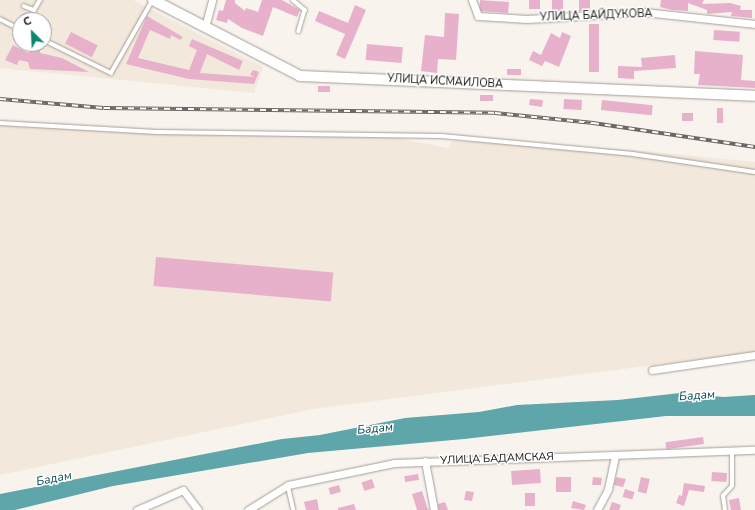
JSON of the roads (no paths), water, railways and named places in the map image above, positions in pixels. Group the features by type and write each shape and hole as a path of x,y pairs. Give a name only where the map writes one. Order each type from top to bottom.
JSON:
{"main road":[{"name":"УЛИЦА ИСМАИЛОВА","path":"153,0 300,76 755,96"}],"street":[{"path":"205,27 212,0"},
{"name":"УЛИЦА БАЙДУКОВА","path":"472,0 478,16 527,19 644,12 755,24"},
{"path":"652,370 755,355"},
{"name":"УЛИЦА БАДАМСКАЯ","path":"248,510 288,485 394,463 755,450"},
{"path":"597,510 608,489 615,456"},
{"path":"425,461 434,510"},
{"path":"137,510 183,490 198,510"}],"lane":[{"path":"24,6 34,10 40,0"},
{"path":"52,44 111,73 153,0"},
{"path":"293,0 305,10 299,31"},
{"path":"0,19 12,25"},
{"path":"0,122 157,132 442,136 633,154 755,172"},
{"path":"725,510 723,496 732,486 732,452"},
{"path":"288,485 294,510"}],"water":[{"name":"Бадам","path":"680,393 723,397 755,395 755,416 666,416 464,439 308,453 113,486 15,510 0,510 0,494 282,439 320,435 405,418 479,412 517,405 618,400"}],"railway":[{"path":"0,99 104,108 495,113 593,123 755,147"}]}
